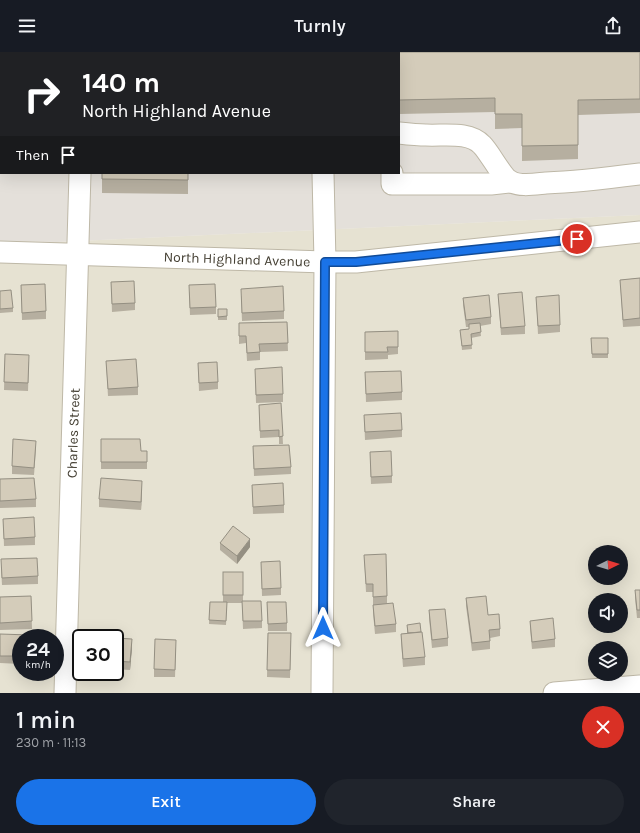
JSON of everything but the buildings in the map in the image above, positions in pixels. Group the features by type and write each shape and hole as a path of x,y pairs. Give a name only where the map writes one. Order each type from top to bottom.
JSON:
{"street":[{"path":"400,133 458,135 470,137 481,144 510,182"},
{"name":"Charles Street","path":"65,693 80,174"},
{"path":"322,693 325,262 323,174"},
{"path":"392,174 392,184 491,184 510,182 522,184 579,182 640,174"},
{"name":"North Highland Avenue","path":"0,252 356,262 640,232"},
{"path":"554,693 640,686"}],"shaded area":[{"path":"400,52 640,52 640,215 57,242 0,241 0,174 400,174"},
{"path":"640,215 640,693 0,693 0,241 57,242"}],"route":[{"path":"323,628 325,262 356,262 577,239"}]}
